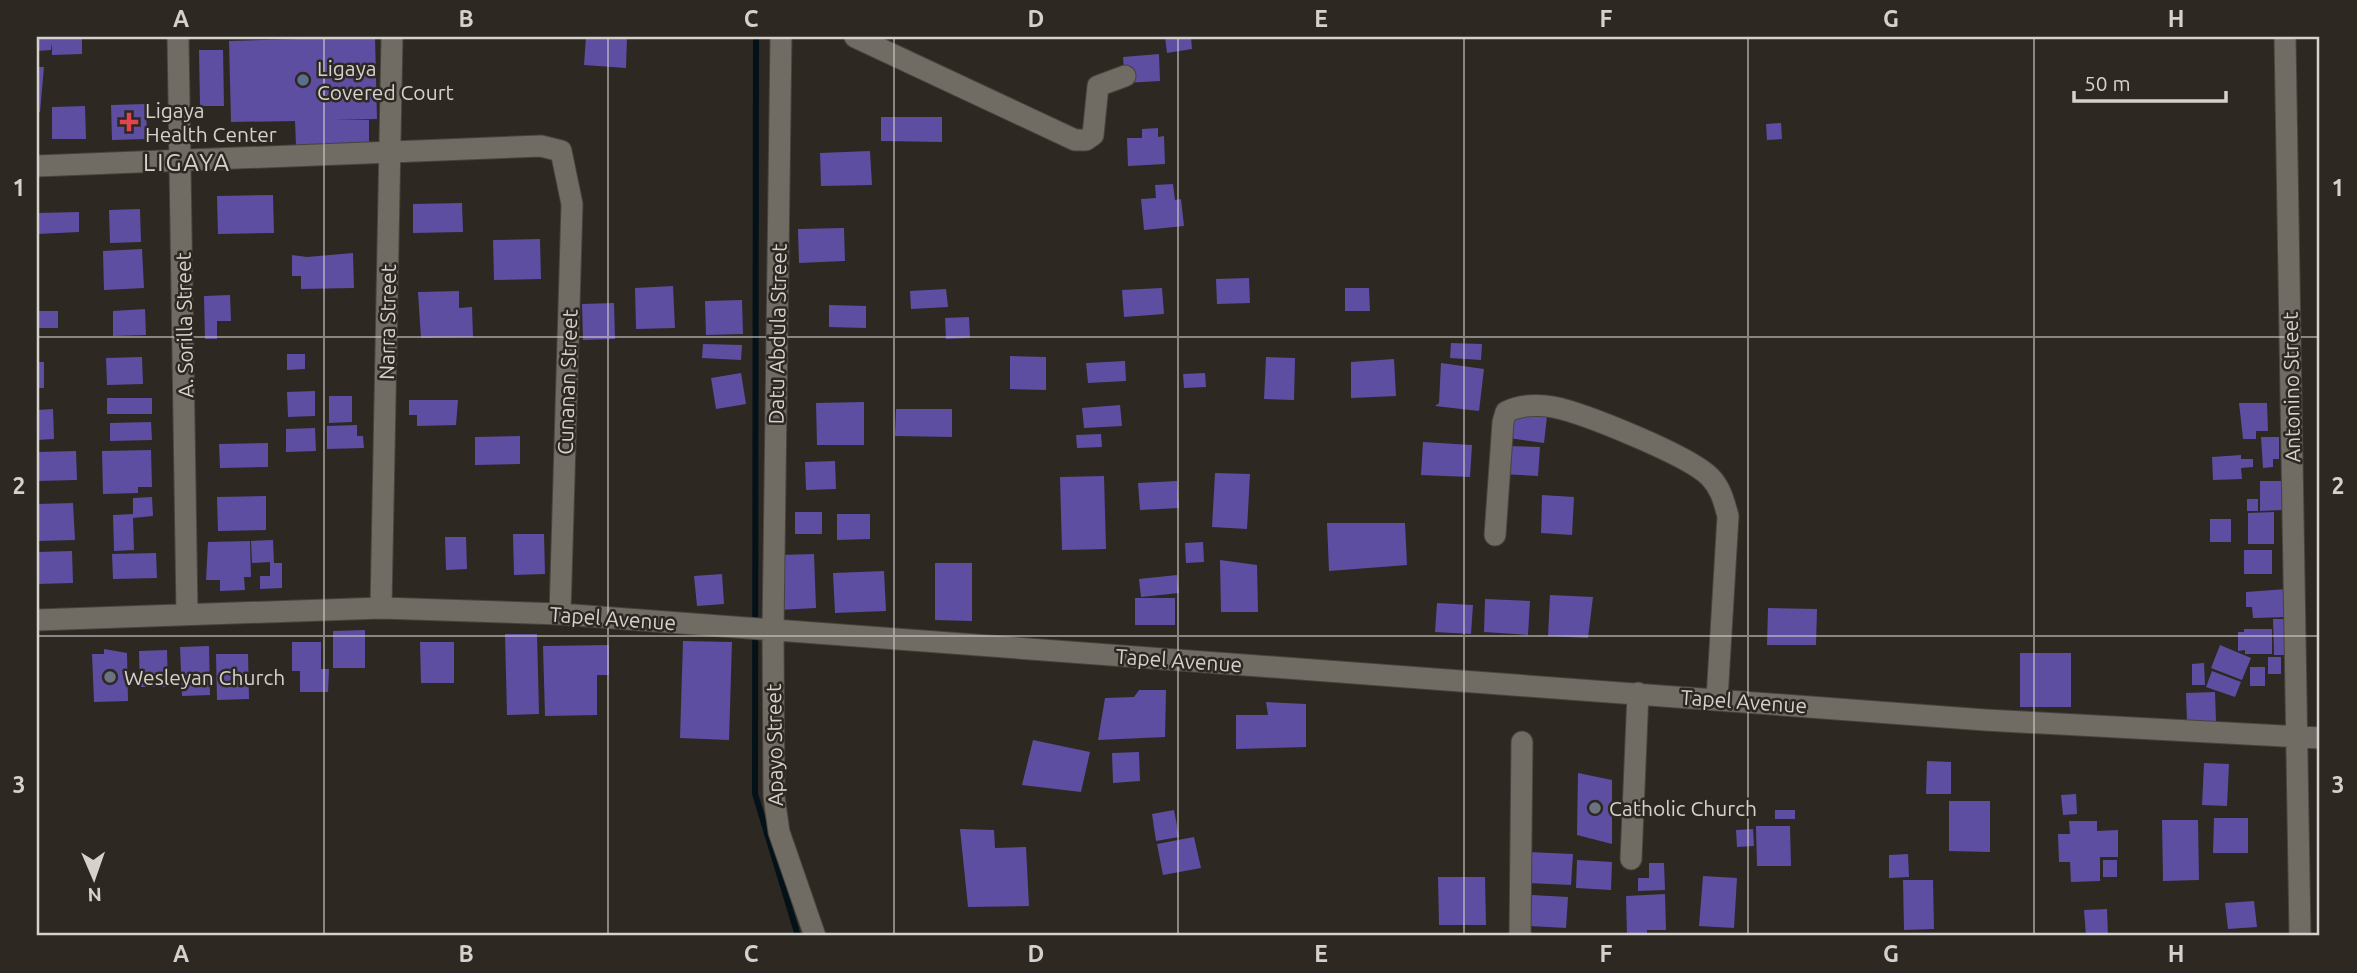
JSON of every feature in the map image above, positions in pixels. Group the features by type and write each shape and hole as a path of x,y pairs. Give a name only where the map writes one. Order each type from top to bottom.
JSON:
{"street":[{"name":"A. Sorilla Street","path":"178,37 183,159 187,613"},
{"name":"Narra Street","path":"381,608 393,37"},
{"name":"Datu Abdula Street","path":"773,631 781,37"},
{"path":"855,37 1075,140 1086,140 1093,135 1098,86 1125,76"},
{"name":"Antonino Street","path":"2284,37 2300,936"},
{"name":"Cunanan Street","path":"390,153 541,146 561,151 572,204 560,614"},
{"path":"37,166 390,153"},
{"path":"1495,535 1503,422 1506,412 1514,408 1550,407 1578,413 1694,464 1712,478 1722,495 1728,516 1717,699"},
{"name":"Tapel Avenue","path":"37,620 381,608 560,614 1985,720 2320,738"},
{"name":"Apayo Street","path":"773,631 776,816 815,936"},
{"path":"1631,859 1638,693"},
{"path":"1520,936 1522,742"}],"building":[{"path":"37,37 82,37 82,54 52,55 52,43 51,50 37,51"},
{"name":"Ligaya Covered Court","path":"375,37 377,119 334,120 369,120 369,144 296,145 295,121 231,122 229,41"},
{"path":"586,37 627,37 626,68 584,65"},
{"path":"1165,37 1191,37 1192,49 1167,53"},
{"path":"199,50 223,50 224,106 200,106"},
{"path":"1159,54 1160,81 1125,83 1123,57"},
{"path":"37,67 44,67 40,112 37,113"},
{"name":"Ligaya Health Center","path":"146,104 147,139 112,140 111,105"},
{"path":"85,106 86,139 52,139 52,107"},
{"path":"881,117 942,117 942,142 881,141"},
{"path":"1781,123 1782,139 1767,140 1766,124"},
{"path":"1158,128 1158,137 1164,136 1165,164 1128,166 1127,138 1142,138 1142,129"},
{"path":"870,151 872,185 821,186 820,153"},
{"path":"1173,184 1175,200 1181,199 1184,226 1144,230 1141,199 1156,198 1155,185"},
{"path":"273,195 274,233 218,234 217,196"},
{"path":"462,203 463,232 413,233 413,204"},
{"path":"140,209 141,242 110,243 109,210"},
{"path":"79,212 79,232 37,234 37,213"},
{"path":"844,228 845,261 799,263 798,229"},
{"path":"540,239 541,279 494,280 493,240"},
{"path":"142,249 144,288 104,290 103,251"},
{"path":"353,253 354,288 301,289 301,276 292,276 292,255 307,257"},
{"path":"1249,278 1250,303 1217,304 1216,279"},
{"path":"673,286 675,328 636,329 635,288"},
{"path":"1162,288 1164,314 1124,317 1122,290"},
{"path":"1345,288 1369,288 1370,311 1345,311"},
{"path":"946,289 948,307 911,309 910,291"},
{"path":"459,291 459,308 472,307 473,337 421,338 418,292"},
{"path":"230,295 231,321 217,321 217,339 205,339 204,296"},
{"path":"742,300 743,334 706,335 705,301"},
{"path":"614,303 615,339 583,340 582,304"},
{"path":"829,305 866,306 866,328 829,327"},
{"path":"145,309 146,335 113,336 113,311"},
{"path":"37,311 58,311 58,328 37,328"},
{"path":"969,317 970,338 946,339 945,318"},
{"path":"1451,343 1482,344 1481,360 1450,358"},
{"path":"703,344 742,345 741,360 702,358"},
{"path":"287,354 305,354 305,369 287,370"},
{"path":"1010,356 1046,357 1046,390 1010,389"},
{"path":"142,357 143,384 107,385 106,358"},
{"path":"1266,357 1295,358 1294,400 1264,399"},
{"path":"1394,359 1396,396 1351,398 1351,362"},
{"path":"1125,361 1126,381 1088,383 1086,363"},
{"path":"37,362 44,362 44,388 37,388"},
{"path":"1441,363 1484,369 1479,411 1435,406 1439,403"},
{"path":"741,373 746,404 716,409 711,378"},
{"path":"1205,373 1206,387 1184,388 1183,374"},
{"path":"315,391 315,416 288,417 287,392"},
{"path":"329,396 352,396 352,422 329,423"},
{"path":"107,398 152,398 152,414 107,414"},
{"path":"409,400 458,400 456,425 417,426 417,415 409,415"},
{"path":"864,402 864,445 817,445 816,403"},
{"path":"2239,403 2267,403 2268,431 2256,431 2256,439 2243,439"},
{"path":"1120,405 1122,426 1084,428 1082,408"},
{"path":"53,409 54,439 37,440 37,410"},
{"path":"896,409 952,409 952,437 895,436"},
{"path":"1513,412 1547,416 1544,443 1509,438"},
{"path":"151,422 152,440 110,441 110,423"},
{"path":"357,425 357,436 363,436 364,448 327,449 327,426"},
{"path":"315,428 316,451 286,452 286,429"},
{"path":"1101,434 1102,447 1077,448 1076,435"},
{"path":"520,436 520,464 475,465 475,437"},
{"path":"2261,437 2279,437 2279,459 2273,459 2273,467 2263,468"},
{"path":"1423,442 1472,445 1470,477 1421,475"},
{"path":"268,443 268,467 220,468 219,444"},
{"path":"1503,446 1540,447 1538,476 1501,474"},
{"path":"151,450 152,487 138,487 138,493 103,494 102,451"},
{"path":"76,451 77,480 37,481 37,452"},
{"path":"2241,455 2241,459 2253,459 2253,467 2241,468 2242,479 2213,480 2212,457"},
{"path":"835,461 836,489 806,490 805,462"},
{"path":"1215,473 1250,474 1247,529 1212,527"},
{"path":"1104,476 1106,549 1062,550 1060,477"},
{"path":"1177,481 1179,508 1140,510 1138,483"},
{"path":"2260,481 2281,481 2282,510 2260,511"},
{"path":"1542,495 1574,497 1572,535 1541,533"},
{"path":"266,496 266,530 218,531 217,497"},
{"path":"152,497 153,516 133,518 134,550 114,551 113,515 133,514 133,498"},
{"path":"2247,499 2258,499 2258,511 2247,511"},
{"path":"73,503 75,540 37,541 37,504"},
{"path":"795,512 822,512 822,534 795,534"},
{"path":"2274,512 2274,544 2248,544 2248,513"},
{"path":"837,514 870,514 870,539 837,540"},
{"path":"2210,519 2231,519 2231,542 2210,542"},
{"path":"1327,523 1405,523 1407,565 1329,571"},
{"path":"513,534 544,534 545,574 514,575"},
{"path":"445,537 466,537 467,569 446,570"},
{"path":"273,540 274,563 282,563 282,588 260,589 260,576 270,576 270,562 252,563 251,541"},
{"path":"250,541 251,577 244,577 245,590 220,591 220,580 206,580 208,542"},
{"path":"1203,542 1204,562 1186,563 1185,543"},
{"path":"2244,550 2272,550 2272,574 2244,574"},
{"path":"72,551 73,583 37,584 37,552"},
{"path":"156,553 157,578 113,579 112,554"},
{"path":"814,554 816,608 779,610 777,555"},
{"path":"1220,560 1257,565 1258,612 1221,612"},
{"path":"935,563 972,563 972,621 935,620"},
{"path":"884,571 886,611 835,613 833,573"},
{"path":"722,574 724,604 697,606 694,576"},
{"path":"1177,575 1179,593 1141,597 1139,579"},
{"path":"2286,589 2287,617 2253,618 2252,607 2246,607 2246,592"},
{"path":"1550,595 1593,597 1588,638 1548,636"},
{"path":"1135,598 1175,598 1175,625 1135,625"},
{"path":"1485,599 1530,601 1528,635 1484,632"},
{"path":"1437,603 1473,605 1471,634 1435,632"},
{"path":"1768,608 1817,609 1816,645 1767,645"},
{"path":"2273,619 2287,619 2287,655 2274,655"},
{"path":"2244,629 2272,629 2272,654 2245,654 2245,650 2238,651 2238,632 2244,632"},
{"path":"365,630 365,668 333,668 333,631"},
{"path":"505,634 537,634 539,714 507,715"},
{"path":"683,641 732,642 729,740 680,738"},
{"path":"292,642 321,642 321,669 329,669 328,692 300,692 300,671 292,671"},
{"path":"420,642 454,642 454,683 421,683"},
{"path":"609,645 609,675 597,675 597,715 545,716 543,646"},
{"path":"2220,645 2251,658 2242,680 2211,668"},
{"path":"209,646 210,695 182,696 180,647"},
{"name":"Wesleyan Church","path":"104,649 127,653 128,701 94,702 92,654 104,654"},
{"path":"167,650 168,687 140,687 139,651"},
{"path":"2020,653 2071,653 2071,707 2020,707"},
{"path":"216,654 248,654 249,699 217,700"},
{"path":"2268,657 2281,657 2281,674 2268,674"},
{"path":"2204,663 2205,685 2192,685 2192,664"},
{"path":"2250,667 2265,667 2265,686 2250,686"},
{"path":"2212,671 2241,682 2235,697 2206,687"},
{"path":"1139,690 1166,690 1165,737 1098,740 1105,698 1134,697"},
{"path":"2215,692 2216,722 2187,724 2186,693"},
{"path":"1266,702 1306,704 1306,747 1236,749 1236,715 1268,715"},
{"path":"1033,740 1090,752 1081,792 1022,785"},
{"path":"1139,752 1140,781 1113,783 1112,753"},
{"path":"1927,761 1951,762 1951,794 1926,794"},
{"path":"2204,763 2229,764 2227,806 2202,805"},
{"name":"Catholic Church","path":"1578,773 1612,780 1612,844 1577,835"},
{"path":"2076,794 2077,814 2063,815 2061,795"},
{"path":"1949,801 1990,801 1990,852 1949,851"},
{"path":"1174,810 1179,837 1156,841 1152,814"},
{"path":"1775,810 1795,810 1795,819 1775,819"},
{"path":"2214,818 2248,818 2248,853 2213,853"},
{"path":"2162,820 2198,820 2199,880 2163,881"},
{"path":"2069,821 2097,821 2097,831 2118,830 2118,857 2100,857 2100,881 2071,882 2070,862 2059,862 2058,834 2070,834"},
{"path":"1756,826 1790,826 1791,866 1757,866"},
{"path":"960,829 994,830 995,848 1026,847 1029,906 968,907"},
{"path":"1753,829 1754,846 1737,847 1736,830"},
{"path":"1194,837 1201,868 1163,875 1157,844"},
{"path":"1529,852 1573,854 1571,885 1528,883"},
{"path":"1908,854 1909,877 1889,878 1889,855"},
{"path":"1577,860 1612,862 1611,890 1576,888"},
{"path":"2103,860 2117,860 2117,877 2103,877"},
{"path":"1649,863 1664,863 1665,890 1638,891 1638,878 1649,878"},
{"path":"1703,876 1737,878 1734,928 1699,926"},
{"path":"1438,877 1485,877 1486,925 1439,925"},
{"path":"1903,880 1933,880 1934,929 1904,930"},
{"path":"1665,894 1666,930 1647,930 1647,936 1627,936 1626,896"},
{"path":"1532,895 1568,897 1566,928 1530,926"},
{"path":"2254,901 2257,927 2228,929 2225,903"},
{"path":"2107,909 2108,936 2086,936 2084,910"}],"waterway":[{"path":"756,37 755,794 798,936"}],"place":[{"name":"Ligaya Covered Court","path":"303,80"},
{"name":"Ligaya Health Center","path":"129,122"},
{"name":"Wesleyan Church","path":"110,677"},
{"name":"Catholic Church","path":"1595,808"}],"district":[{"name":"LIGAYA","path":"187,162"}]}
